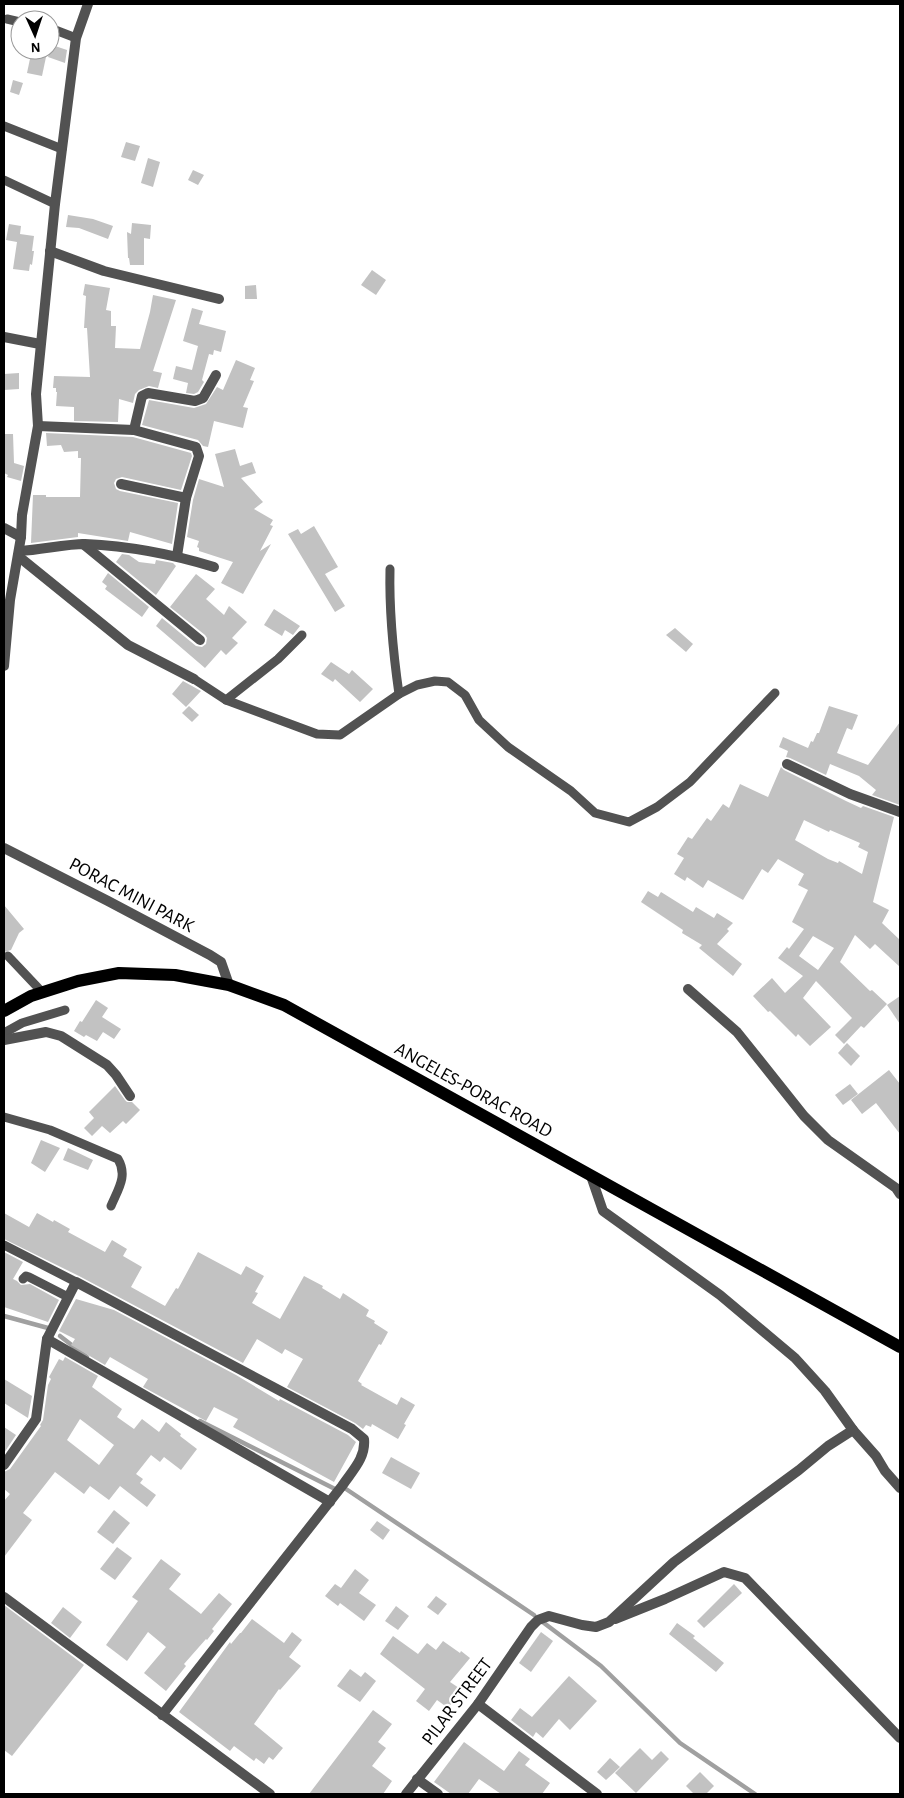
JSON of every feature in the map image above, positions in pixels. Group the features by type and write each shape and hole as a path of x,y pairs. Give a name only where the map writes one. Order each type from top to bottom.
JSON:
{"main road":[{"name":"ANGELES-PORAC ROAD","path":"4,1011 42,992 78,981 119,973 176,975 229,984 284,1005 900,1347"}],"street":[{"path":"4,666 7,600 19,553 22,515 38,426 36,394 40,344 76,38 88,4"},
{"path":"50,252 104,271 219,299"},
{"path":"4,337 40,344"},
{"path":"134,430 142,396 148,393 195,402 203,398 216,375"},
{"path":"38,426 134,430 196,447 199,456 186,498 177,556"},
{"path":"120,484 186,498"},
{"path":"4,528 21,537"},
{"path":"19,553 83,544 177,556 214,567"},
{"path":"83,544 200,640"},
{"path":"19,553 128,645 194,679"},
{"path":"787,764 850,794 900,812"},
{"name":"PORAC MINI PARK","path":"4,848 210,955 221,962 229,984"},
{"path":"688,989 737,1032 804,1116 828,1140 896,1188 900,1194"},
{"path":"4,1040 46,1032 62,1036 107,1065 130,1096"},
{"path":"591,1176 603,1211 720,1295 795,1358 825,1391 853,1430 876,1456 885,1471 900,1488"},
{"path":"4,1465 36,1418 47,1339 76,1282 352,1429 364,1439 365,1449 361,1459 330,1502 162,1715"},
{"path":"47,1339 330,1502"},
{"path":"609,1622 674,1562 778,1486 828,1446 853,1430"},
{"path":"609,1622 724,1572 745,1578 900,1738"},
{"path":"4,1597 270,1794"},
{"name":"PILAR STREET","path":"406,1794 478,1704 531,1627 538,1620 549,1616 596,1627 609,1622"},
{"path":"478,1704 597,1794"},
{"path":"418,1779 438,1794"}],"lane":[{"path":"60,32 76,38"},
{"path":"4,126 62,149"},
{"path":"4,180 55,204"},
{"path":"390,570 389,607 391,641 399,694"},
{"path":"226,700 278,659 302,635"},
{"path":"194,679 226,700 318,734 340,735 399,694 417,685 435,681 448,682 465,695 479,720 508,747 571,791 595,813 629,822 657,807 690,782 775,693"},
{"path":"8,956 42,992"},
{"path":"4,1032 22,1023 65,1010"},
{"path":"4,1116 50,1130 118,1158 123,1167 123,1178 111,1206"},
{"path":"4,1245 76,1282"},
{"path":"23,1279 26,1276 39,1281 68,1297"}],"building":[{"path":"60,48 67,50 65,63 56,60 60,60"},
{"path":"30,60 45,60 42,76 27,73"},
{"path":"13,80 23,83 19,95 10,92"},
{"path":"126,142 140,146 135,161 121,157"},
{"path":"148,158 160,162 153,187 141,183"},
{"path":"193,170 204,175 198,185 188,180"},
{"path":"68,215 93,219 113,226 108,239 79,228 66,227"},
{"path":"132,223 151,225 150,239 144,238 144,265 130,265 128,258 127,232 131,234"},
{"path":"9,224 21,226 20,234 34,236 32,265 30,264 29,271 13,269 17,242 6,240"},
{"path":"372,270 386,280 376,295 361,285"},
{"path":"85,284 110,288 106,310 111,311 111,326 116,326 115,348 140,349 153,295 176,300 153,371 162,373 158,388 149,386 139,390 135,394 133,403 119,399 118,422 74,421 74,407 56,406 57,392 56,388 53,388 54,376 90,377 87,328 84,328 86,296 83,295"},
{"path":"256,285 257,299 245,299 245,286"},
{"path":"192,308 203,311 199,324 226,331 221,352 214,350 213,355 209,354 202,380 204,382 198,392 194,394 186,393 188,383 173,379 176,366 192,370 198,346 183,341"},
{"path":"236,360 255,368 250,380 254,381 243,407 248,408 243,428 214,421 208,447 203,446 198,440 142,425 149,400 194,408 206,404 217,387 223,390"},
{"path":"19,373 19,389 4,390 4,374"},
{"path":"46,433 133,437 191,453 192,456 181,490 122,477 116,479 114,483 116,489 120,491 178,503 172,544 130,532 128,541 78,533 78,537 31,543 33,495 80,497 81,458 78,458 78,451 64,452 61,445 47,446"},
{"path":"4,434 13,434 14,463 24,466 21,481 7,477 8,475 4,473"},
{"path":"235,449 240,466 252,462 256,473 241,478 263,502 254,509 273,520 270,525 273,526 260,551 271,544 243,594 221,583 233,562 199,551 197,547 199,541 187,537 193,500 199,479 224,487 215,454"},
{"path":"314,526 338,567 325,574 345,606 335,612 288,534 298,529 301,534"},
{"path":"122,554 129,555 139,562 155,564 156,560 173,563 176,566 156,595 116,562"},
{"path":"108,573 149,607 142,617 105,589 107,586 102,582"},
{"path":"196,574 215,589 206,599 224,615 229,606 247,622 232,638 238,643 226,655 221,650 205,668 156,626 162,618 196,646 202,647 206,644 207,638 205,635 170,607"},
{"path":"274,609 300,626 293,635 285,630 282,636 264,625"},
{"path":"675,628 693,644 686,652 666,635"},
{"path":"331,662 349,674 352,670 373,689 360,702 335,679 333,682 321,674"},
{"path":"183,681 201,691 186,707 172,694"},
{"path":"189,706 199,715 192,722 182,713"},
{"path":"829,706 858,715 852,730 847,728 837,753 868,765 900,722 900,805 872,795 876,790 859,776 830,764 826,775 786,757 788,751 779,747 783,737 808,748 811,741 813,742 817,733 819,733"},
{"path":"781,767 861,808 863,806 894,817 873,902 889,910 882,923 900,940 900,967 875,944 870,949 855,935 840,962 870,991 872,990 887,1004 864,1028 861,1026 844,1044 835,1035 852,1018 816,981 803,998 831,1027 810,1046 798,1034 796,1037 753,996 772,978 785,993 803,976 778,958 787,947 789,949 804,929 792,922 808,890 798,885 804,874 778,859 768,873 762,869 743,900 708,880 703,888 687,877 685,881 674,874 684,858 677,854 688,837 692,839 707,818 711,821 723,804 729,808 740,784 768,797","holes":["804,820 829,832 830,830 860,843 858,847 868,852 862,874 839,861 838,863 828,859 795,840","813,936 834,948 818,970 799,956"]},
{"path":"648,891 658,897 661,892 693,912 696,907 714,918 717,913 733,923 727,929 729,931 717,944 742,964 733,976 699,948 702,945 682,933 683,930 641,902"},
{"path":"4,905 24,929 19,933 11,950 4,952"},
{"path":"900,996 900,1024 887,1005"},
{"path":"96,1000 108,1008 102,1017 121,1029 114,1039 103,1032 97,1041 86,1035 84,1037 74,1031"},
{"path":"847,1043 860,1056 851,1066 838,1053"},
{"path":"889,1070 900,1084 900,1134 876,1103 862,1114 851,1100"},
{"path":"850,1084 858,1094 843,1105 835,1095"},
{"path":"115,1086 127,1102 132,1102 140,1110 126,1124 123,1121 110,1133 102,1126 92,1136 84,1128 94,1118 89,1112"},
{"path":"41,1140 60,1148 45,1172 31,1163"},
{"path":"68,1148 93,1160 88,1170 63,1160"},
{"path":"4,1213 29,1227 37,1213 70,1229 68,1232 105,1252 112,1240 127,1249 123,1256 142,1267 131,1287 165,1306 176,1288 178,1289 198,1252 241,1275 246,1266 264,1276 255,1292 258,1293 252,1303 280,1319 304,1276 323,1286 322,1288 340,1299 343,1293 369,1310 366,1316 388,1332 358,1381 361,1385 397,1405 401,1397 415,1405 404,1424 406,1425 398,1439 372,1424 371,1427 366,1425 363,1429 287,1387 303,1359 285,1349 282,1354 257,1339 243,1363 79,1276 4,1239"},
{"path":"4,1252 23,1262 13,1279 21,1285 30,1284 59,1300 48,1322 4,1307"},
{"path":"76,1299 114,1310 236,1375 279,1401 280,1399 348,1435 356,1442 334,1482 233,1427 238,1419 214,1407 206,1421 143,1387 148,1379 110,1357 105,1365 71,1345 75,1339 59,1331"},
{"path":"65,1357 98,1376 92,1387 122,1409 117,1417 134,1429 142,1419 159,1432 166,1422 197,1449 181,1470 164,1457 160,1462 151,1455 136,1474 143,1479 140,1483 156,1495 147,1507 120,1486 109,1500 90,1486 84,1494 55,1472 23,1513 32,1520 4,1557 4,1501 10,1494 4,1489 4,1472 10,1469 41,1426 48,1385 51,1379 49,1377 59,1359 63,1361","holes":["80,1419 114,1445 99,1465 67,1440"]},
{"path":"4,1379 32,1396 28,1418 4,1403"},
{"path":"4,1427 16,1435 4,1453"},
{"path":"391,1457 420,1473 411,1489 382,1473"},
{"path":"114,1510 130,1523 113,1544 97,1532"},
{"path":"377,1521 390,1530 383,1540 370,1530"},
{"path":"117,1547 132,1558 115,1580 100,1569"},
{"path":"161,1559 181,1574 169,1589 201,1614 219,1593 232,1604 212,1629 214,1631 207,1640 184,1664 186,1666 166,1691 144,1673 166,1647 148,1632 127,1661 106,1645 138,1601 132,1597"},
{"path":"355,1569 369,1580 359,1593 376,1605 364,1621 340,1603 338,1606 325,1596 335,1584 341,1588"},
{"path":"734,1584 742,1593 704,1628 697,1621"},
{"path":"436,1596 447,1604 438,1615 427,1607"},
{"path":"4,1605 84,1665 12,1756 4,1750"},
{"path":"396,1606 409,1616 398,1630 385,1621"},
{"path":"63,1607 82,1622 70,1638 51,1623"},
{"path":"252,1619 284,1643 292,1632 302,1640 289,1657 301,1666 279,1689 254,1724 283,1748 273,1760 269,1757 264,1764 256,1758 254,1761 234,1746 230,1751 179,1712 230,1642 231,1644"},
{"path":"677,1623 695,1636 693,1638 724,1663 716,1672 669,1634"},
{"path":"541,1632 553,1641 531,1672 519,1663"},
{"path":"393,1636 418,1654 427,1643 436,1650 443,1641 470,1658 450,1682 462,1690 448,1708 437,1700 429,1711 416,1701 425,1689 380,1654"},
{"path":"350,1669 361,1677 365,1672 376,1681 360,1702 337,1686"},
{"path":"569,1676 597,1701 570,1730 559,1719 543,1738 536,1732 533,1737 511,1720 520,1708 532,1717"},
{"path":"373,1710 392,1724 378,1742 386,1748 372,1766 392,1781 383,1794 309,1794"},
{"path":"464,1742 504,1771 519,1751 530,1759 525,1765 550,1783 542,1794 501,1794 479,1779 468,1794 451,1794 434,1782"},
{"path":"640,1748 652,1760 661,1751 669,1759 636,1793 615,1773"},
{"path":"610,1758 620,1767 606,1780 597,1772"},
{"path":"700,1772 714,1786 706,1794 694,1794 686,1786"}],"waterway":[{"path":"4,1316 48,1328"},
{"path":"60,1336 87,1357"},
{"path":"200,1421 335,1489"},
{"path":"346,1489 534,1615"},
{"path":"540,1620 601,1666 680,1743 755,1794"}]}
